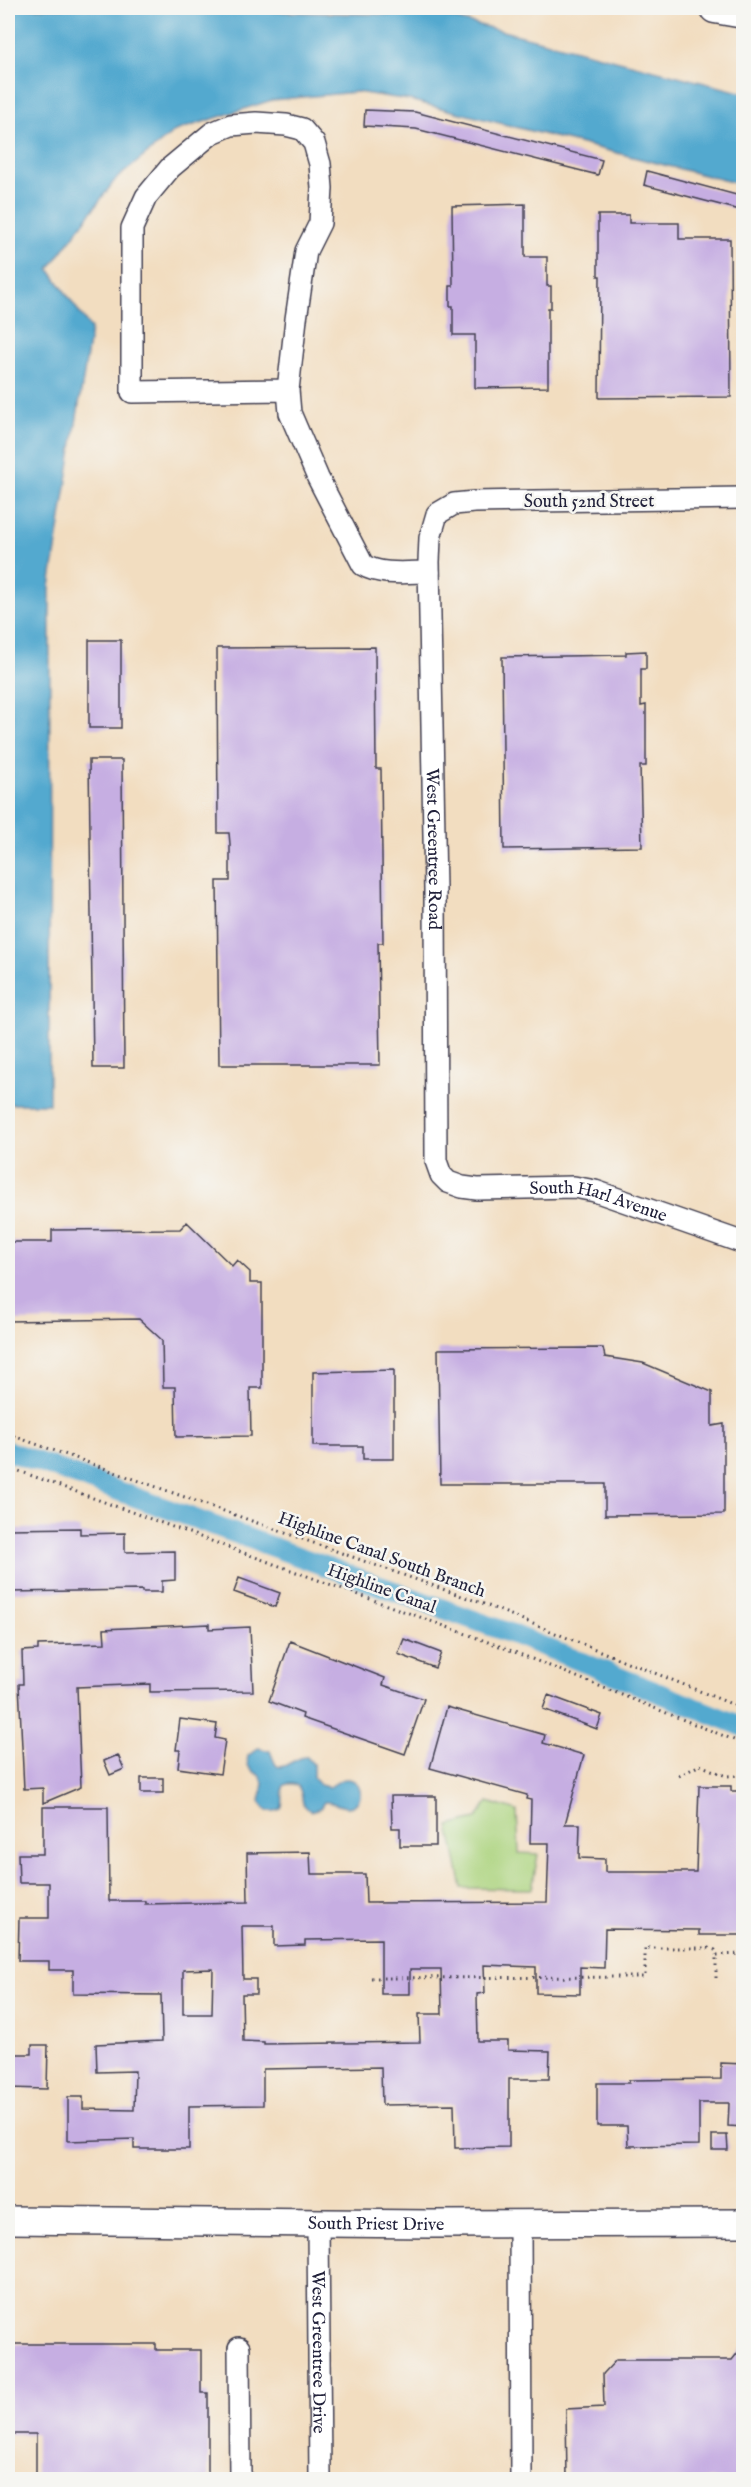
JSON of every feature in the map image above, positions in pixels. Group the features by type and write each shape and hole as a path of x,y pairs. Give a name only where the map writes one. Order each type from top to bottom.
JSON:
{"highway":[{"path":"715,8 744,13"}],"main road":[{"name":"South Priest Drive","path":"8,2220 520,2224 744,2223"}],"street":[{"path":"288,390 132,392 132,228 146,197 170,168 212,133 231,125 256,123 286,125 302,129 315,143 322,188 320,223 306,251 288,390 290,413 308,457 363,565 371,570 429,572"},
{"name":"South 52nd Street","path":"437,514 454,504 474,502 744,498"},
{"name":"West Greentree Road","path":"437,514 430,538 429,572 435,902 436,1161 441,1175 448,1182"},
{"name":"South Harl Avenue","path":"448,1182 477,1189 574,1187 595,1191 744,1243"},
{"name":"West Greentree Drive","path":"318,2223 320,2480"},
{"path":"520,2224 521,2480"},
{"path":"239,2348 240,2480"}],"path":[{"name":"Highline Canal South Branch","path":"8,1434 476,1601 744,1709"},
{"name":"Highline Canal","path":"8,1467 502,1647 744,1744"},
{"path":"679,1776 699,1765 726,1776 744,1775"},
{"path":"371,1978 645,1977 645,1948 715,1950 716,1978"},
{"path":"716,1955 744,1954"}],"green space":[{"path":"488,1802 517,1811 519,1853 538,1854 532,1889 462,1888 449,1826 476,1819"}],"water":[{"path":"8,8 130,8 444,16 744,93 743,185 409,100 356,92 272,100 175,131 115,180 49,269 91,329 50,587 49,1104 8,1104"},
{"path":"258,1748 270,1751 276,1765 280,1767 307,1757 313,1764 313,1777 320,1785 329,1787 342,1780 351,1780 360,1790 359,1799 349,1807 324,1802 320,1808 310,1811 303,1804 297,1785 290,1784 284,1785 282,1807 279,1810 267,1811 260,1802 263,1783 261,1777 250,1769 248,1764 248,1756"}],"building":[{"path":"365,110 415,112 602,160 598,175 416,129 364,126"},
{"path":"647,171 744,197 740,210 644,185"},
{"path":"525,204 525,257 547,257 547,286 551,286 551,308 548,308 548,387 475,388 475,335 453,335 453,306 450,306 450,286 453,286 452,206"},
{"path":"598,215 629,215 629,223 679,223 679,239 730,239 731,397 599,398"},
{"path":"89,640 121,640 121,728 89,728"},
{"path":"375,647 376,769 381,769 383,943 378,943 380,1065 219,1065 217,881 230,881 230,844 229,833 218,833 217,648"},
{"path":"646,651 646,669 641,669 641,706 646,705 646,766 640,766 642,847 504,849 502,657 626,655 626,652"},
{"path":"89,760 122,760 124,1068 93,1068"},
{"path":"187,1222 232,1266 237,1260 250,1272 250,1283 262,1283 262,1388 250,1388 251,1436 176,1437 175,1387 163,1387 162,1340 139,1319 8,1321 8,1242 52,1242 52,1230 180,1229"},
{"path":"603,1348 605,1357 643,1363 712,1392 712,1426 724,1424 724,1514 605,1515 605,1484 440,1484 438,1349"},
{"path":"394,1370 394,1459 363,1459 363,1446 313,1446 313,1372"},
{"path":"80,1528 80,1534 125,1533 125,1552 175,1551 175,1580 162,1581 162,1592 142,1592 142,1590 8,1592 8,1529"},
{"path":"239,1578 280,1593 275,1607 234,1592"},
{"path":"209,1624 209,1629 250,1627 253,1691 150,1692 150,1684 77,1687 81,1787 43,1803 43,1788 24,1789 19,1684 23,1684 22,1651 38,1650 38,1645 105,1643 104,1629"},
{"path":"404,1639 441,1653 435,1668 398,1654"},
{"path":"290,1641 385,1678 383,1685 424,1699 405,1754 302,1718 303,1714 269,1701"},
{"path":"548,1695 602,1715 597,1729 543,1709"},
{"path":"447,1707 545,1735 543,1743 584,1755 565,1824 580,1824 579,1858 605,1859 605,1872 696,1872 699,1786 731,1786 731,1791 744,1791 744,1935 699,1935 699,1930 605,1929 604,1968 580,1967 580,1994 536,1993 536,1967 484,1965 485,1993 477,1994 478,2041 508,2041 508,2050 550,2051 549,2079 509,2079 509,2147 455,2148 454,2104 382,2105 381,2067 263,2069 263,2105 189,2106 189,2149 134,2149 134,2139 68,2141 68,2097 83,2097 83,2109 134,2110 135,2071 97,2072 96,2044 162,2041 161,1995 73,1994 73,1970 49,1970 49,1961 18,1961 19,1918 49,1918 49,1883 19,1883 18,1854 43,1854 43,1807 108,1807 109,1901 145,1901 145,1904 248,1902 247,1853 310,1852 311,1874 365,1874 366,1903 547,1902 549,1843 530,1843 531,1800 526,1799 527,1795 430,1768","holes":["242,1926 274,1926 274,1946 305,1945 305,1940 381,1939 381,1994 410,1994 410,1969 441,1969 442,2014 419,2014 420,2042 264,2044 264,2042 243,2041 242,1994 256,1994 256,1979 243,1979","213,1969 212,2014 183,2014 183,1970"]},
{"path":"180,1719 217,1724 215,1738 225,1740 220,1774 178,1768 180,1750 176,1750"},
{"path":"118,1755 124,1769 110,1775 104,1761"},
{"path":"141,1778 163,1778 163,1793 141,1793"},
{"path":"391,1796 436,1796 436,1846 400,1846 400,1828 392,1828"},
{"path":"32,2045 48,2045 47,2089 8,2088 8,2054 32,2054"},
{"path":"721,2063 744,2064 744,2127 728,2126 729,2103 699,2103 699,2145 628,2146 627,2126 597,2126 597,2083 629,2083 629,2080 721,2079"},
{"path":"712,2135 727,2135 728,2150 712,2150"},
{"path":"8,2344 156,2344 156,2350 201,2350 201,2393 208,2393 208,2480 36,2480 36,2434 8,2434"},
{"path":"744,2345 744,2480 567,2480 566,2409 604,2407 603,2374 616,2360 732,2360"}],"waterway":[{"path":"8,1451 507,1632 744,1727"}]}
